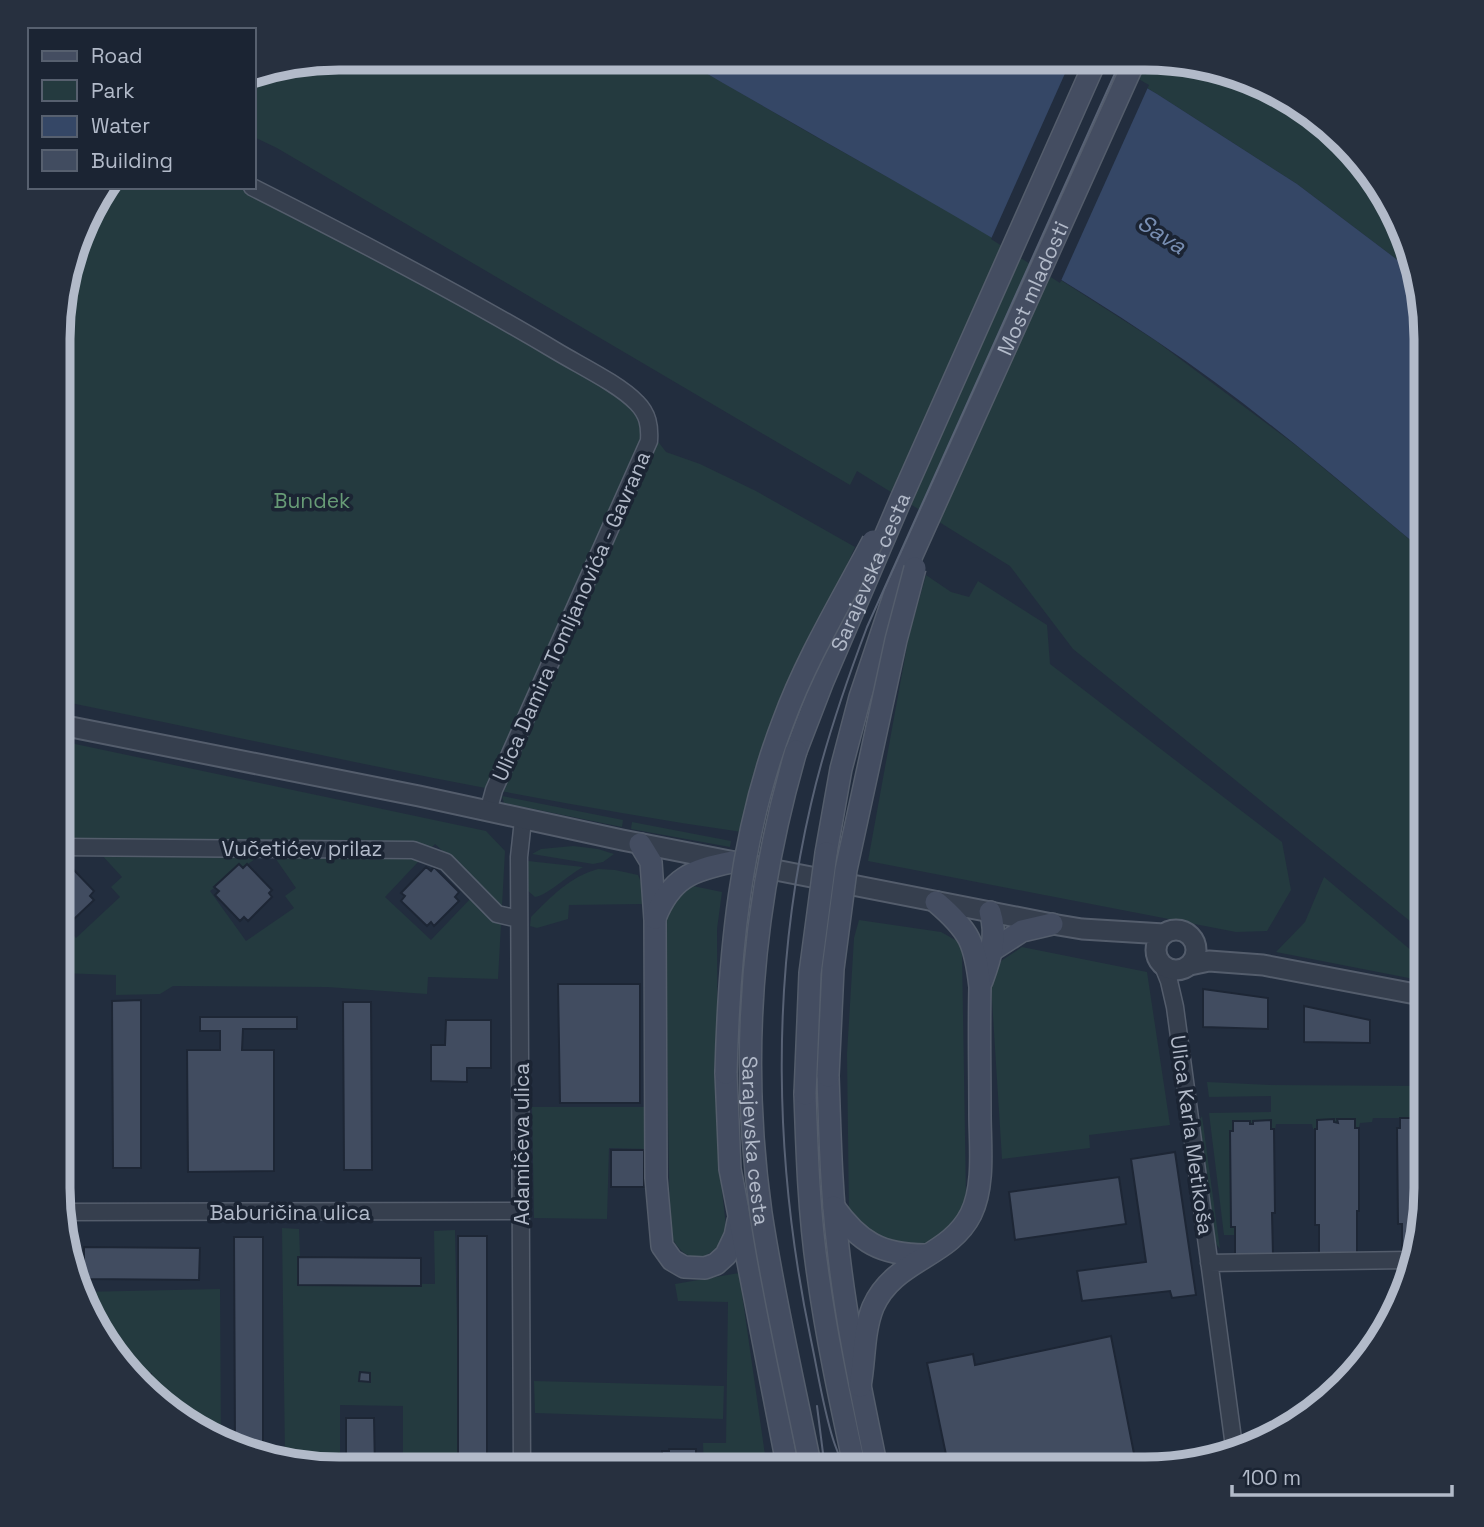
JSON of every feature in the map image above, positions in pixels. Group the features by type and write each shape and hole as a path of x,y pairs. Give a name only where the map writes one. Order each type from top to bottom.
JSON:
{"main road":[{"name":"Most mladosti","path":"901,499 1092,70"},
{"name":"Most mladosti","path":"930,518 1131,70"},
{"name":"Sarajevska cesta","path":"787,1457 738,1221 730,1169 726,1073 729,993 736,920 751,834 782,724 806,667 878,544 901,499"},
{"name":"Sarajevska cesta","path":"853,1457 826,1328 816,1259 807,1159 806,1038 814,932 841,769 873,653 930,518"},
{"name":"Sarajevska cesta","path":"809,1457 771,1272 758,1191 750,1074 753,972 772,840 796,751 878,544"},
{"name":"Sarajevska cesta","path":"875,1457 841,1275 834,1207 828,1076 833,970 846,870 911,566"},
{"path":"640,844 651,862 656,1178 662,1246 672,1260 684,1267 705,1268 716,1264 726,1255 735,1236 738,1221"},
{"path":"654,920 667,894 682,878 709,867 732,862"},
{"path":"936,902 961,925 983,951"},
{"path":"860,1386 866,1334 873,1308 889,1283 900,1272 948,1242 965,1225 973,1211 978,1189 980,1144 980,987 983,951 994,928 990,912"},
{"path":"983,951 1022,932 1052,924"},
{"path":"834,1207 847,1225 874,1247 894,1253 925,1255"}],"street":[{"name":"Ulica Damira Tomljanovića - Gavrana","path":"256,189 373,248 502,319 618,389 637,403 650,423 649,441 494,790 488,812"},
{"name":"Ulica Damira Tomljanovića - Gavrana","path":"70,727 419,796 640,844 1082,929"},
{"name":"Adamičeva ulica","path":"522,1457 519,857 523,820"},
{"name":"Vučetićev prilaz","path":"70,847 413,850 446,862 497,914 519,919"},
{"path":"1082,929 1140,934 1177,930 1211,947 1262,965"},
{"path":"1082,929 1145,949 1160,962 1178,971 1209,961 1262,965 1414,994"},
{"path":"1160,962 1156,945 1164,933"},
{"path":"1187,967 1194,960 1196,947 1189,935"},
{"name":"Ulica Karla Metikoša","path":"1160,962 1169,981 1175,1007 1233,1442"},
{"name":"Ulica Karla Metikoša","path":"1175,1007 1180,978 1187,967"},
{"name":"Baburičina ulica","path":"71,1212 521,1211"},
{"name":"Ulica Karla Metikoša","path":"1209,1263 1404,1260"}],"green space":[{"path":"339,70 701,70 987,233 1156,341 1298,447 1414,543 1414,924 1073,649 1010,566 857,471 850,485 256,138 256,83 286,75"},
{"path":"1116,70 1180,72 1215,79 1248,90 1295,115 1335,149 1369,189 1394,236 1404,265 1297,184"},
{"name":"Bundek","path":"115,189 241,189 374,255 598,382 631,406 666,452 700,464 756,491 855,547 819,627 797,662 779,703 742,832 571,804 70,703 72,304 84,252"},
{"path":"926,575 951,592 969,597 978,581 1047,625 1050,664 1282,842 1291,890 1267,931 1236,932 868,861 909,635"},
{"path":"70,743 486,831 505,851 498,979 428,977 427,994 327,987 173,986 160,994 116,995 116,975 70,973 70,932 76,938 120,897 111,887 122,877 89,841 70,858","holes":["435,844 471,877 471,898 431,940 385,897","269,849 296,888 285,896 294,908 246,941 210,891"]},
{"path":"502,796 623,820 622,827 504,803"},
{"path":"632,822 731,841 730,847 631,829"},
{"path":"573,846 614,854 603,862 593,864 532,854 541,849"},
{"path":"528,861 583,867 535,897 527,890"},
{"path":"598,869 638,875 645,892 645,902 569,905 568,919 537,928 530,926 531,917 561,888"},
{"path":"1324,877 1414,953 1414,979 1276,952 1305,922"},
{"path":"688,885 722,892 717,929 718,1156 727,1235 712,1251 697,1257 683,1252 670,1234 665,912"},
{"path":"859,920 941,932 959,942 962,953 966,1198 957,1222 943,1238 914,1247 868,1235 849,1215 847,1054 854,938"},
{"path":"1022,947 1147,972 1170,1125 1089,1135 1090,1148 1002,1159 991,984 1001,961"},
{"path":"1207,1082 1414,1086 1414,1118 1373,1118 1372,1122 1360,1123 1359,1127 1355,1128 1355,1119 1338,1119 1338,1123 1333,1119 1317,1120 1317,1129 1313,1129 1312,1124 1276,1124 1275,1130 1271,1129 1270,1120 1254,1121 1253,1124 1249,1121 1233,1121 1231,1131 1235,1235 1224,1235 1209,1113 1271,1112 1271,1096 1209,1097"},
{"path":"532,1107 645,1107 646,1149 609,1148 607,1219 534,1218"},
{"path":"1202,1116 1220,1249 1215,1242 1199,1121"},
{"path":"282,1228 299,1229 301,1282 435,1284 434,1231 455,1230 460,1457 403,1457 403,1406 340,1405 340,1457 285,1452"},
{"path":"739,1273 765,1457 704,1457 703,1443 726,1443 728,1302 678,1301 675,1284"},
{"path":"220,1289 221,1429 189,1412 149,1378 115,1338 90,1292"},
{"path":"534,1381 724,1386 723,1419 535,1413"}],"water":[{"name":"Sava","path":"701,70 1116,70 1297,184 1404,265 1412,304 1414,339 1414,543 1260,416 1191,365 1098,302"}],"pier":[{"path":"1067,70 1123,70 1149,85 1060,283 991,239"}],"building":[{"path":"239,864 243,868 247,864 272,890 269,893 272,897 248,921 244,917 240,921 215,895 219,891 214,887"},
{"path":"71,867 94,891 90,896 94,900 74,919 70,914"},
{"path":"426,867 431,871 434,867 459,892 455,897 459,901 434,926 431,922 427,926 401,901 405,896 401,893"},
{"path":"558,984 640,984 640,1103 560,1103"},
{"path":"1203,989 1268,998 1268,1029 1203,1027"},
{"path":"141,1000 141,1168 113,1168 112,1001"},
{"path":"343,1002 371,1002 372,1170 344,1170"},
{"path":"1304,1006 1370,1020 1370,1043 1304,1042"},
{"path":"200,1017 297,1017 297,1029 243,1029 242,1050 274,1050 274,1171 188,1172 187,1050 220,1050 220,1031 200,1031"},
{"path":"446,1020 491,1020 491,1068 467,1068 467,1082 431,1081 431,1045 445,1045"},
{"path":"1400,1118 1414,1118 1413,1206 1406,1253 1402,1253 1402,1224 1398,1224 1397,1128 1400,1128"},
{"path":"1334,1119 1334,1122 1338,1123 1337,1119 1355,1119 1355,1128 1359,1128 1357,1254 1319,1254 1319,1225 1315,1225 1315,1129 1317,1120"},
{"path":"1271,1120 1271,1129 1274,1129 1273,1255 1235,1256 1235,1227 1231,1227 1230,1131 1233,1131 1233,1121 1250,1121 1250,1124 1253,1124 1253,1121"},
{"path":"611,1150 644,1150 644,1187 611,1187"},
{"path":"1175,1152 1196,1295 1172,1298 1170,1291 1082,1301 1077,1271 1146,1262 1131,1159"},
{"path":"1119,1177 1126,1224 1015,1240 1009,1192"},
{"path":"458,1236 487,1236 487,1457 458,1457"},
{"path":"234,1237 263,1237 263,1446 235,1436"},
{"path":"84,1247 200,1248 199,1280 86,1279"},
{"path":"298,1257 421,1258 421,1286 298,1285"},
{"path":"1111,1336 1135,1457 947,1457 927,1363 973,1354 975,1365"},
{"path":"360,1372 370,1373 370,1382 359,1381"},
{"path":"346,1418 374,1418 375,1457 346,1457"},
{"path":"696,1449 696,1457 621,1457 621,1454 662,1455 662,1451"},
{"path":"583,1454 605,1454 605,1457 583,1457"},
{"path":"605,1454 621,1454 621,1457 605,1457"}],"tram line":[{"path":"839,1457 826,1415 799,1274 784,1139 783,1005 788,937 811,804 843,692 867,627 1117,70"},
{"path":"817,1406 823,1457"}]}
